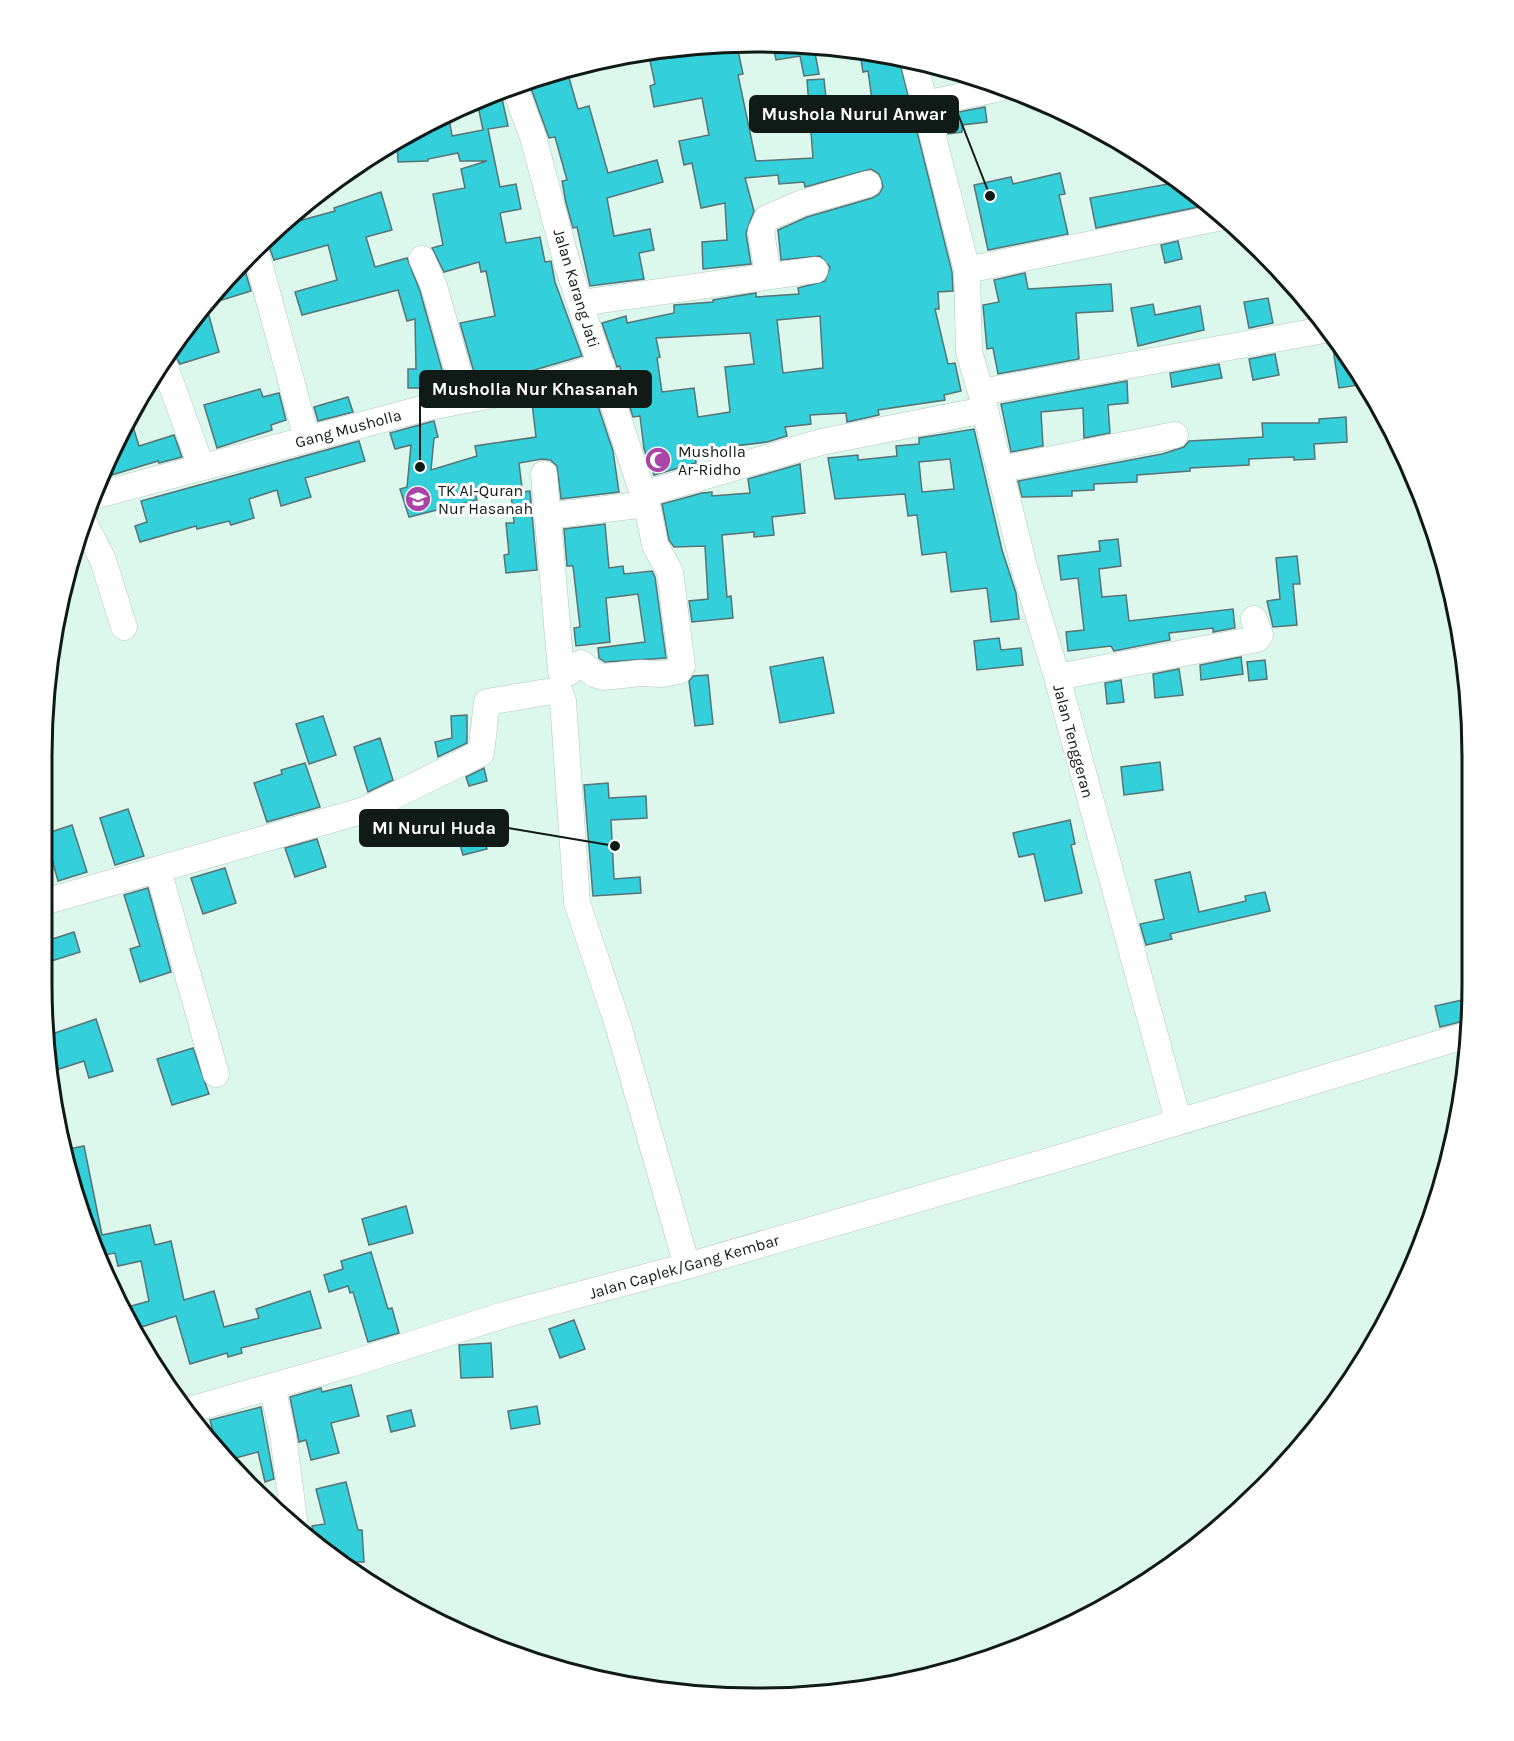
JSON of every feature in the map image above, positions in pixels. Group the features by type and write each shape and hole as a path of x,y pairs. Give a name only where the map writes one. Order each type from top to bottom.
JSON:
{"street":[{"name":"Jalan Tenggeran","path":"916,71 967,270 969,352 1002,469 1024,567 1057,677 1178,1120"},
{"path":"925,104 986,91"},
{"name":"Jalan Karang Jati","path":"518,95 533,137 580,303 645,497 656,545 670,572 682,666 677,672 662,675 641,673 598,677 581,663 568,673 561,671 547,516"},
{"path":"768,276 761,231 767,218 802,203 868,184"},
{"path":"967,270 1213,220"},
{"path":"422,259 435,286 466,400"},
{"path":"258,260 306,439"},
{"path":"580,303 815,270"},
{"path":"544,474 547,516 645,497 651,492 821,442 983,401 1318,331"},
{"name":"Gang Musholla","path":"104,492 306,439 466,400 525,389 602,366"},
{"path":"167,372 201,466"},
{"path":"1002,469 1175,435"},
{"path":"89,533 103,560 124,627"},
{"path":"1057,677 1257,639 1260,635 1254,619"},
{"path":"52,900 376,805 481,753 487,702 553,691 560,693 563,701 577,903 618,1025 687,1266"},
{"path":"158,870 216,1074"},
{"path":"1178,1120 1459,1037"},
{"name":"Jalan Caplek/Gang Kembar","path":"195,1408 350,1364 507,1314 687,1266 1049,1161 1178,1120"},
{"path":"185,1395 303,1359 333,1359 350,1364"},
{"path":"272,1386 284,1435 294,1515"}],"building":[{"path":"738,53 743,74 738,75 756,161 813,158 807,80 824,79 828,117 874,114 868,71 863,72 861,61 901,68 952,272 953,291 938,292 939,309 935,309 948,364 955,363 961,391 944,395 945,400 878,410 879,415 847,422 846,413 810,415 811,424 785,427 787,436 767,442 695,451 696,463 654,475 644,449 640,416 633,417 622,383 620,366 617,367 602,323 626,316 627,323 674,313 674,305 713,302 713,300 756,293 756,297 799,294 798,288 825,281 830,267 820,256 781,260 778,230 807,217 872,198 879,194 883,187 879,174 871,169 805,187 804,182 779,184 778,175 745,178 754,211 746,233 751,264 703,269 702,242 727,240 725,203 701,208 692,163 684,165 679,141 709,135 702,98 654,107 650,86 655,84 650,61","holes":["820,316 823,368 783,373 777,320","750,333 754,364 725,367 730,412 698,417 694,388 662,392 657,358 660,357 656,338"]},
{"path":"775,53 815,55 819,74 804,76 800,56 776,60"},
{"path":"569,79 578,109 589,106 608,173 657,160 663,182 607,198 614,236 650,229 654,250 639,253 644,279 590,286 577,227 573,228 566,203 562,181 567,180 555,137 549,138 532,90"},
{"path":"502,100 508,126 488,129 500,187 516,184 521,209 500,213 506,243 540,237 545,262 551,261 555,282 582,356 521,374 477,383 460,323 495,316 486,271 481,272 479,262 444,272 432,248 443,245 433,194 465,188 461,169 487,161 460,161 458,153 428,159 428,161 398,162 397,152 450,123 452,136 483,130 479,110"},
{"path":"985,107 987,122 962,125 962,132 948,134 943,115"},
{"path":"1060,173 1065,194 1059,195 1068,234 988,250 974,185 1011,177 1013,184"},
{"path":"1167,184 1197,207 1096,228 1090,198"},
{"path":"381,192 392,230 366,237 375,267 407,258 420,291 447,388 408,388 408,369 416,369 415,319 407,321 398,290 302,315 295,292 337,280 328,245 274,260 270,249 300,221 335,211 334,208"},
{"path":"1178,241 1182,259 1165,263 1161,245"},
{"path":"246,273 251,291 220,301"},
{"path":"1025,273 1028,289 1111,284 1113,311 1076,313 1079,359 998,374 993,348 987,349 983,305 999,302 994,280"},
{"path":"1268,298 1273,323 1249,328 1244,302"},
{"path":"1153,304 1155,315 1200,306 1204,330 1138,346 1131,308"},
{"path":"209,315 219,352 180,364 176,358"},
{"path":"1334,353 1355,386 1339,388"},
{"path":"1275,354 1279,375 1253,380 1249,359"},
{"path":"1219,364 1222,378 1172,387 1170,373"},
{"path":"1127,381 1128,403 1108,405 1110,433 1084,438 1083,408 1041,412 1043,446 1011,452 1001,404"},
{"path":"591,385 613,451 619,492 561,499 557,466 550,460 542,459 519,463 522,488 475,493 477,500 409,517 400,489 407,487 411,445 395,449 390,433 434,421 438,437 434,438 431,470 477,456 475,446 536,437 532,403"},
{"path":"260,389 263,397 279,393 286,420 271,425 272,430 217,448 204,405"},
{"path":"348,397 353,412 318,421 314,407"},
{"path":"1346,417 1347,442 1314,444 1315,459 1294,460 1294,457 1249,459 1249,465 1190,468 1190,471 1137,475 1137,482 1094,484 1094,490 1072,491 1072,496 1022,497 1018,481 1162,454 1184,447 1189,441 1263,437 1262,423 1319,423 1319,419"},
{"path":"134,429 139,446 174,435 182,457 159,463 158,461 111,475"},
{"path":"974,429 1002,550 1016,593 1019,619 991,622 987,588 951,592 946,552 922,555 917,515 908,516 905,494 835,499 828,458 858,455 858,460 897,456 896,446 919,444 919,438","holes":["950,459 954,489 922,492 919,462"]},
{"path":"359,441 365,461 305,478 311,497 281,506 277,490 249,499 254,518 231,525 229,521 197,529 196,526 140,542 135,526 147,522 141,501"},
{"path":"800,464 805,513 772,517 774,535 754,537 754,532 722,535 727,597 731,596 733,618 692,622 689,601 708,599 705,546 674,547 669,540 662,504 702,493 712,492 712,496 750,493 748,479"},
{"path":"530,491 537,570 506,573 504,555 509,554 506,523 514,523 511,493"},
{"path":"605,524 609,568 623,566 624,574 652,571 655,577 666,658 605,662 599,658 598,648 645,642 638,594 606,598 610,642 576,646 574,628 580,627 573,566 567,566 564,529"},
{"path":"1118,539 1121,566 1099,569 1102,597 1126,595 1129,621 1233,609 1235,628 1213,632 1213,628 1169,633 1170,640 1114,651 1111,646 1068,651 1066,632 1084,630 1078,578 1061,580 1058,556 1100,551 1099,541"},
{"path":"1297,556 1300,584 1293,584 1297,625 1273,627 1267,601 1280,599 1276,558"},
{"path":"999,638 1001,650 1021,648 1023,665 977,670 974,641"},
{"path":"823,657 834,713 780,723 770,667"},
{"path":"1241,657 1243,674 1201,680 1200,665"},
{"path":"1265,660 1267,679 1249,681 1247,662"},
{"path":"1179,669 1183,695 1155,698 1153,674"},
{"path":"708,675 713,724 695,726 689,681 693,676"},
{"path":"1121,680 1124,702 1107,704 1105,683"},
{"path":"467,715 467,743 438,757 435,742 452,738 451,716"},
{"path":"323,716 336,755 309,764 296,724"},
{"path":"380,738 393,780 368,792 354,747"},
{"path":"1160,762 1163,790 1124,795 1121,767"},
{"path":"305,763 320,807 267,822 254,783 282,774 281,770"},
{"path":"484,768 487,781 469,786 466,777"},
{"path":"608,783 609,798 646,796 647,818 611,820 614,879 640,877 641,893 593,896 584,785"},
{"path":"128,809 144,856 115,865 100,818"},
{"path":"478,817 487,849 463,855 454,823"},
{"path":"1070,820 1075,844 1071,845 1082,893 1045,901 1034,854 1019,857 1013,833"},
{"path":"72,825 87,872 58,881 52,859 52,832"},
{"path":"317,839 326,867 295,877 285,848"},
{"path":"225,868 236,903 203,914 191,878"},
{"path":"1190,872 1199,912 1246,901 1245,896 1265,892 1270,911 1170,934 1172,939 1146,945 1140,924 1164,919 1155,880"},
{"path":"148,888 171,972 140,982 130,949 140,946 124,895"},
{"path":"74,932 80,952 52,961 52,939"},
{"path":"1461,1000 1460,1022 1440,1027 1435,1006"},
{"path":"96,1019 113,1071 89,1078 84,1061 58,1069 54,1033"},
{"path":"193,1048 209,1094 172,1105 157,1059"},
{"path":"84,1146 102,1235 150,1225 155,1245 171,1241 184,1300 214,1291 224,1327 259,1318 256,1309 310,1291 321,1328 241,1348 242,1353 228,1357 227,1353 190,1364 176,1316 142,1327 131,1306 149,1301 141,1261 118,1266 115,1253 106,1255 90,1210 73,1148"},
{"path":"406,1206 413,1233 369,1245 362,1219"},
{"path":"371,1252 388,1309 392,1308 399,1333 368,1342 353,1292 350,1293 348,1286 329,1292 324,1275 343,1269 341,1261"},
{"path":"574,1320 585,1349 560,1358 549,1329"},
{"path":"491,1343 493,1377 461,1378 459,1345"},
{"path":"351,1385 359,1416 331,1423 339,1453 311,1460 306,1440 299,1442 290,1397 321,1388 322,1392"},
{"path":"537,1406 540,1424 511,1429 508,1411"},
{"path":"261,1407 274,1479 265,1482 258,1452 236,1458 213,1432 210,1420"},
{"path":"411,1410 415,1426 391,1432 387,1416"},
{"path":"346,1482 358,1530 362,1530 364,1562 355,1562 313,1531 312,1526 325,1524 316,1489"}],"place":[{"name":"Mushola Nurul Anwar","path":"990,196"},
{"name":"Musholla Ar-Ridho","path":"658,460"},
{"name":"Musholla Nur Khasanah","path":"420,467"},
{"name":"TK Al-Quran Nur Hasanah","path":"418,499"},
{"name":"MI Nurul Huda","path":"615,846"}]}
